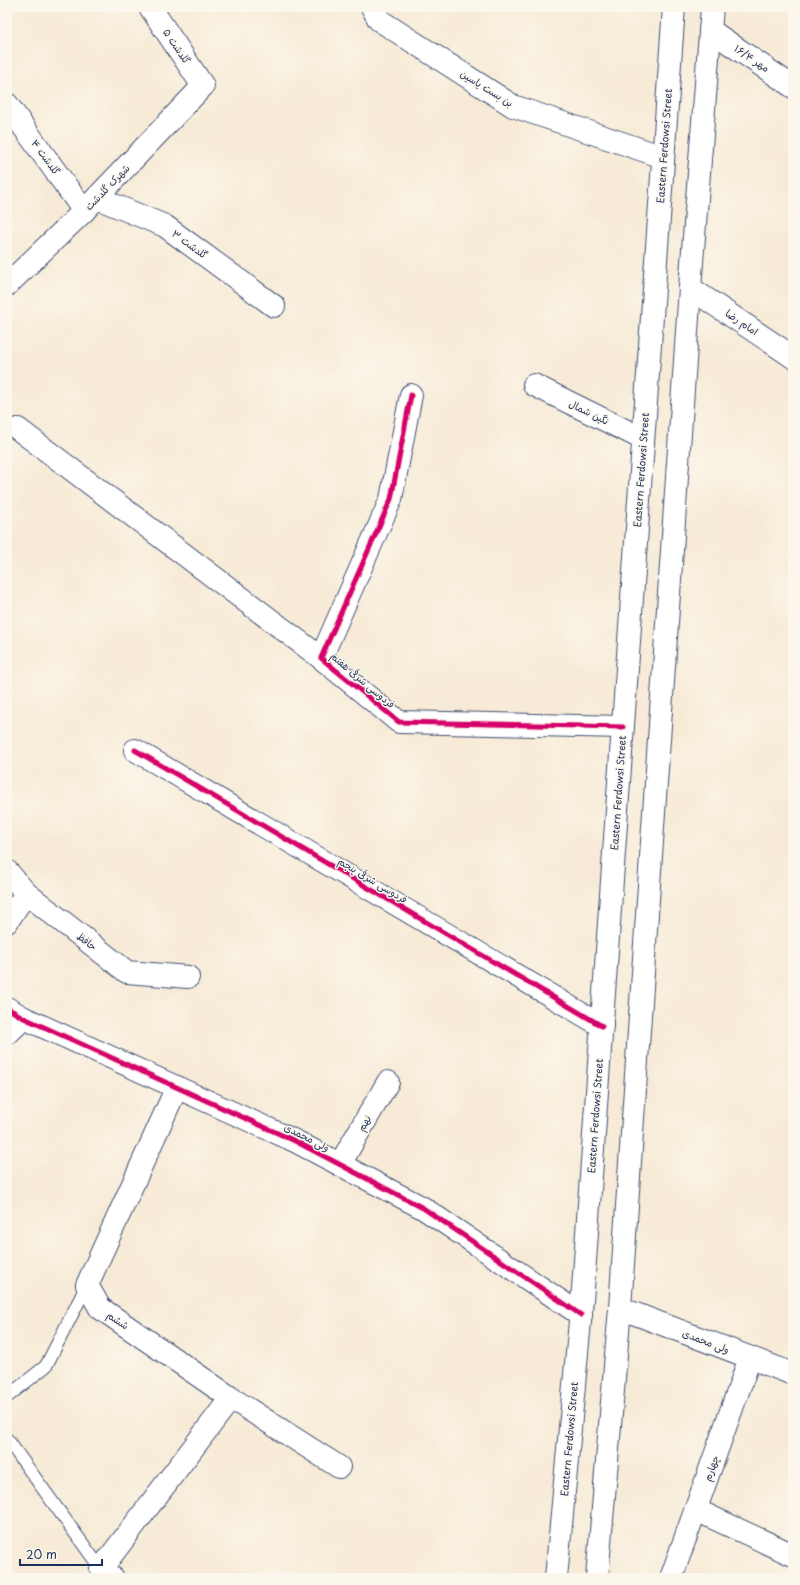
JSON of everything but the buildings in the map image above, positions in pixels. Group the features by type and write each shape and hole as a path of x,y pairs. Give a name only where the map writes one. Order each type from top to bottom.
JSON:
{"street":[{"name":"۵ گلدشت","path":"150,7 203,86"},
{"name":"بن بست یاسین","path":"372,7 380,20 513,106 663,157"},
{"name":"Eastern Ferdowsi Street","path":"556,1578 581,1315 674,7"},
{"path":"597,1578 620,1308 690,288 712,7"},
{"name":"مهر ۱۶/۴","path":"710,30 793,87"},
{"name":"شهرک گلدشت","path":"7,285 90,204 203,86"},
{"name":"گلدشت ۴","path":"7,104 90,204"},
{"name":"گلدشت ۳","path":"90,204 165,226 274,306"},
{"name":"امام رضا","path":"690,288 793,357"},
{"name":"نگین شمال","path":"534,385 643,439"},
{"name":"فردوسی شرقی هفتم","path":"411,394 391,499 321,658 399,722 623,727"},
{"path":"18,429 321,658"},
{"name":"فردوسی شرقی پنجم","path":"135,750 602,1026"},
{"name":"حافظ","path":"7,871 26,893 127,972 188,976"},
{"path":"7,922 26,893"},
{"path":"7,1034 15,1013"},
{"name":"ولی محمدی","path":"15,1013 295,1141 423,1208 581,1315"},
{"name":"نهم","path":"340,1164 388,1082"},
{"path":"87,1285 177,1087"},
{"name":"ششم","path":"87,1285 100,1308 232,1398 339,1467"},
{"name":"ولی محمدی","path":"620,1308 793,1374"},
{"name":"چهارم","path":"670,1578 750,1358"},
{"path":"107,1573 232,1398"},
{"path":"696,1510 793,1556"}],"lane":[{"path":"7,1397 46,1366 87,1285"},
{"path":"7,1438 107,1573"}],"cycle path":[{"path":"411,395 391,499 321,658 399,722 623,727"},
{"path":"135,750 602,1026"},
{"path":"7,1008 24,1018 295,1141 423,1208 581,1315"}]}
